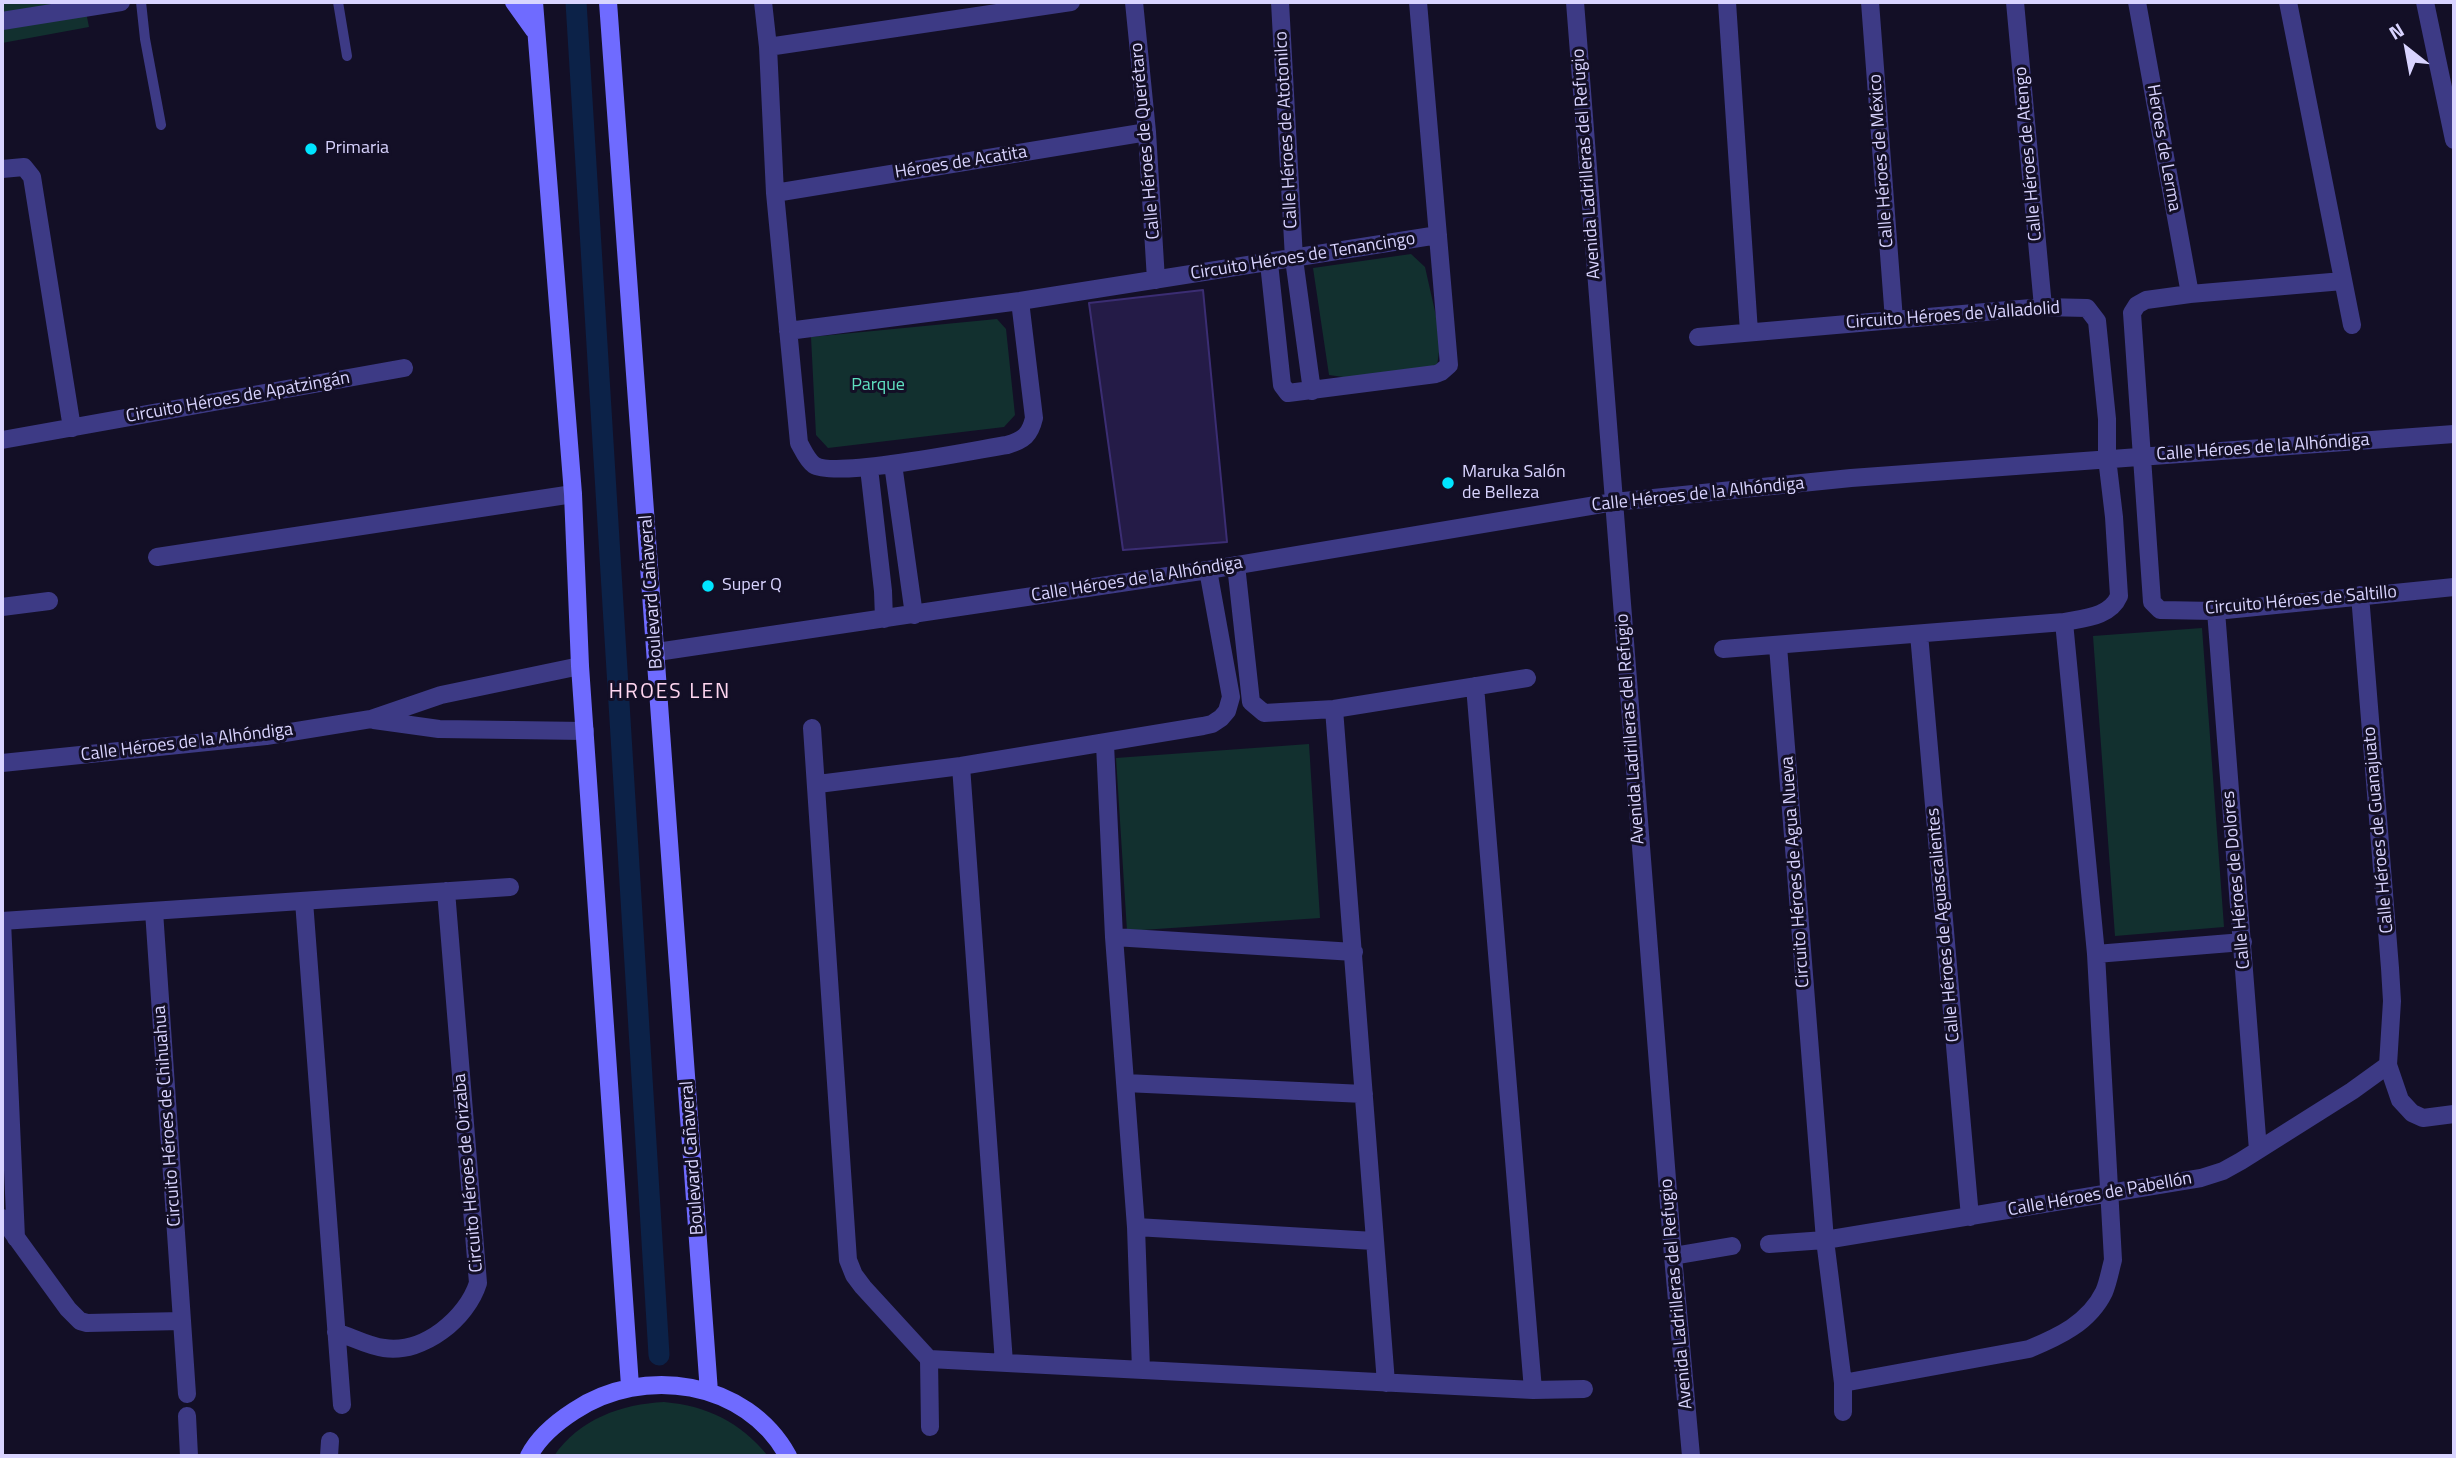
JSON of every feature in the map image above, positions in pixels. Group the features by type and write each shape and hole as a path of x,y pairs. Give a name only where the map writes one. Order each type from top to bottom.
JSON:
{"street":[{"path":"2,21 121,2"},
{"path":"514,2 537,35"},
{"path":"534,2 573,494 580,666 630,1386"},
{"name":"Boulevard Cañaveral","path":"608,2 709,1392"},
{"path":"763,2 768,47 775,193 799,443 816,467 869,468 1020,442 1029,434 1034,418 1020,301"},
{"path":"768,47 1071,2"},
{"name":"Calle Héroes de Querétaro","path":"1134,2 1147,132 1156,280"},
{"name":"Calle Héroes de Atotonilco","path":"1280,2 1294,259 1312,391"},
{"name":"Circuito Héroes de Tenancingo","path":"788,331 1020,301 1269,264 1438,235 1418,2"},
{"name":"Avenida Ladrilleras del Refugio","path":"1575,2 1691,1456"},
{"path":"1727,2 1749,332"},
{"name":"Calle Héroes de México","path":"1870,2 1894,320"},
{"name":"Calle Héroes de Atengo","path":"2015,2 2043,307"},
{"name":"Heroes de Lerma","path":"2137,2 2190,294"},
{"path":"2288,2 2352,325"},
{"path":"2425,2 2454,140"},
{"name":"Héroes de Acatita","path":"775,193 1147,132"},
{"path":"2,169 24,167 32,177 72,428"},
{"path":"1269,264 1283,389 1288,393 1436,374 1449,365 1438,235"},
{"path":"2143,456 2132,313 2137,305 2146,300 2190,294 2343,281"},
{"name":"Circuito Héroes de Valladolid","path":"1698,337 2043,307 2087,308 2097,321 2107,419 2107,458"},
{"name":"Circuito Héroes de Apatzingán","path":"2,440 404,368"},
{"name":"Calle Héroes de la Alhóndiga","path":"657,652 1208,570 1614,502 1851,478 2454,434"},
{"name":"Circuito Héroes de Saltillo","path":"2143,456 2152,602 2160,610 2216,611 2454,587"},
{"path":"1723,649 2064,622 2098,615 2115,604 2119,596 2107,458"},
{"path":"893,464 914,615"},
{"path":"869,468 884,619"},
{"path":"157,557 573,494"},
{"path":"1236,565 1251,702 1264,713 1334,709 1527,678"},
{"path":"818,784 961,766 1212,724 1227,711 1231,697 1208,570"},
{"name":"Calle Héroes de Guanajuato","path":"2360,595 2392,1001 2388,1065"},
{"path":"2,607 49,601"},
{"name":"Calle Héroes de Dolores","path":"2216,611 2258,1150"},
{"path":"1843,1382 2029,1349 2064,1333 2093,1309 2104,1292 2113,1260 2096,954 2064,622"},
{"name":"Calle Héroes de Aguascalientes","path":"1919,634 1970,1217"},
{"name":"Circuito Héroes de Agua Nueva","path":"1778,646 1825,1240 1843,1382 1843,1412"},
{"name":"Calle Héroes de la Alhóndiga","path":"2,763 253,737 371,719 441,695 580,666"},
{"path":"1475,686 1533,1390"},
{"path":"1334,709 1386,1383"},
{"name":"Calle Héroes de la Alhóndiga","path":"371,719 439,729 585,731"},
{"path":"812,728 818,784 848,1261 863,1287 929,1359 930,1427"},
{"path":"1105,744 1114,937 1136,1227 1142,1370"},
{"path":"961,766 1004,1363"},
{"path":"16,1238 2,921 510,887"},
{"name":"Circuito Héroes de Orizaba","path":"337,1332 385,1349 423,1341 455,1320 470,1301 478,1283 446,891"},
{"path":"303,901 342,1405"},
{"name":"Circuito Héroes de Chihuahua","path":"154,911 187,1394"},
{"path":"1114,937 1354,952"},
{"path":"2096,954 2243,942"},
{"path":"2388,1065 2400,1100 2412,1114 2423,1118 2454,1114"},
{"name":"Calle Héroes de Pabellón","path":"1769,1244 1825,1240 2201,1178 2223,1171 2258,1150 2388,1065"},
{"path":"1125,1083 1364,1094"},
{"path":"2,1218 68,1309 80,1321 182,1321"},
{"path":"1136,1227 1374,1241"},
{"path":"1673,1256 1732,1246"},
{"path":"929,1359 1533,1390 1584,1389"},
{"path":"529,1456 558,1421 592,1399 630,1386 656,1384 683,1385 709,1392 738,1406 763,1425 788,1456"},
{"path":"187,1416 189,1456"}],"lane":[{"path":"141,2 145,40 161,125"},
{"path":"338,2 347,56"}],"green space":[{"path":"2,2 84,2 89,27 2,43"},
{"path":"1411,254 1425,267 1441,338 1437,366 1350,378 1329,375 1313,268"},
{"name":"Parque","path":"997,319 1006,329 1015,415 1004,427 828,448 816,435 811,337"},
{"path":"2202,628 2224,927 2115,936 2093,636"},
{"path":"1309,744 1320,918 1127,931 1116,758"},
{"path":"664,1402 695,1407 722,1418 746,1434 768,1456 554,1456 576,1432 603,1416 633,1406"}],"building":[{"path":"1203,290 1227,542 1123,550 1089,303"}],"waterway":[{"path":"576,2 659,1355"}],"place":[{"name":"Primaria","path":"311,149"},
{"name":"Maruka Salón de Belleza","path":"1448,483"},
{"name":"Super Q","path":"708,586"}],"district":[{"name":"HROES LEN","path":"670,693"}]}
